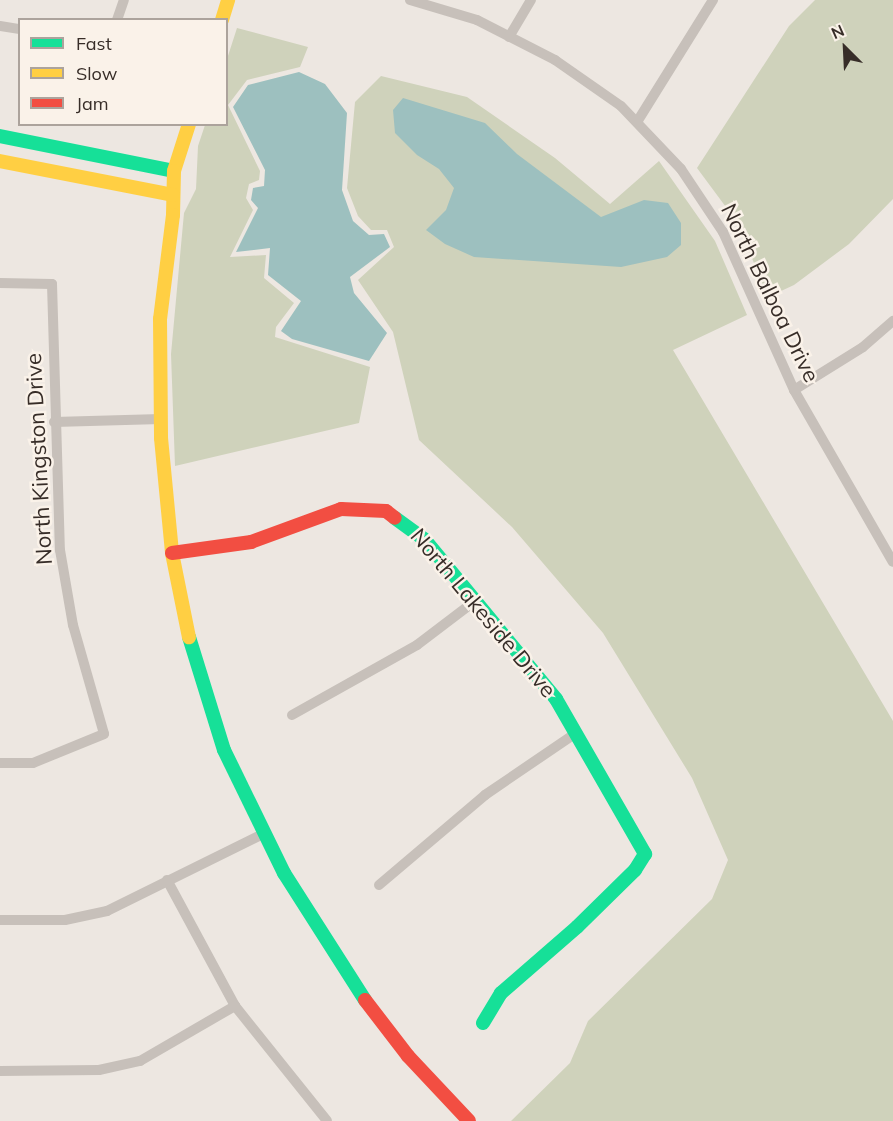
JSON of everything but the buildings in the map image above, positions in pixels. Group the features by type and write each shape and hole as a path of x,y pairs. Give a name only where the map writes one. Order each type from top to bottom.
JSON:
{"street":[{"path":"118,18 124,0"},
{"path":"223,18 228,0"},
{"name":"North Balboa Drive","path":"410,0 477,20 555,60 621,106 681,169 723,232 794,390 893,562"},
{"path":"510,37 531,0"},
{"path":"637,122 713,0"},
{"path":"0,26 18,29"},
{"path":"188,126 174,171 160,319 161,419 172,553 192,650 224,750 262,834 350,980 408,1056 469,1121"},
{"path":"0,136 174,171"},
{"path":"0,161 173,195"},
{"name":"North Kingston Drive","path":"0,283 52,284 54,422 60,550 74,625 104,735 33,763 0,763"},
{"path":"794,390 863,347 893,321"},
{"path":"54,422 161,419"},
{"name":"North Lakeside Drive","path":"172,553 251,542 341,509 386,511 425,540 556,699 645,854 635,870 577,927 501,993 483,1023"},
{"path":"292,716 417,645 476,600"},
{"path":"379,885 485,795 576,733"},
{"path":"0,920 65,920 107,911 262,834"},
{"path":"167,880 235,1006 326,1121"},
{"path":"0,1071 99,1070 140,1061 235,1006"}],"green space":[{"path":"815,0 893,0 893,199 849,244 794,285 768,297 737,222 697,168 789,26"},
{"path":"237,28 308,47 300,67 247,80 228,105 228,56"},
{"path":"381,76 467,97 555,158 610,204 659,161 715,241 747,315 673,350 893,721 893,1121 511,1121 570,1063 588,1021 712,899 728,860 692,778 603,633 512,527 419,440 393,332 358,280 394,247 387,230 371,230 358,216 347,188 355,102"},
{"path":"228,105 260,171 259,180 249,184 246,198 253,210 230,257 266,255 264,278 294,303 276,327 275,337 370,367 359,423 175,466 171,354 184,213 196,189 198,146 205,126 228,126"}],"water":[{"path":"299,72 325,84 347,113 342,190 353,221 369,235 384,234 390,247 350,277 354,293 387,333 369,361 292,339 281,331 301,301 268,275 270,248 236,252 258,208 251,200 253,188 264,186 265,170 233,107 248,85"},
{"path":"403,98 485,123 517,154 601,217 644,200 668,203 681,223 681,245 667,257 621,267 474,257 445,244 426,230 446,210 454,188 439,169 417,155 395,133 393,110"}],"traffic: fast":[{"path":"0,136 174,171"},
{"path":"395,518 425,540 556,699 645,854 635,870 577,927 501,993 483,1023"},
{"path":"189,637 224,750 284,873 365,1000"}],"traffic: slow":[{"path":"223,18 228,0"},
{"path":"188,126 174,171 173,215 160,319 161,438 172,553 189,637"},
{"path":"0,161 173,195"}],"traffic: jam":[{"path":"172,553 251,542 341,509 386,511 395,518"},
{"path":"365,1000 408,1056 469,1121"}]}
